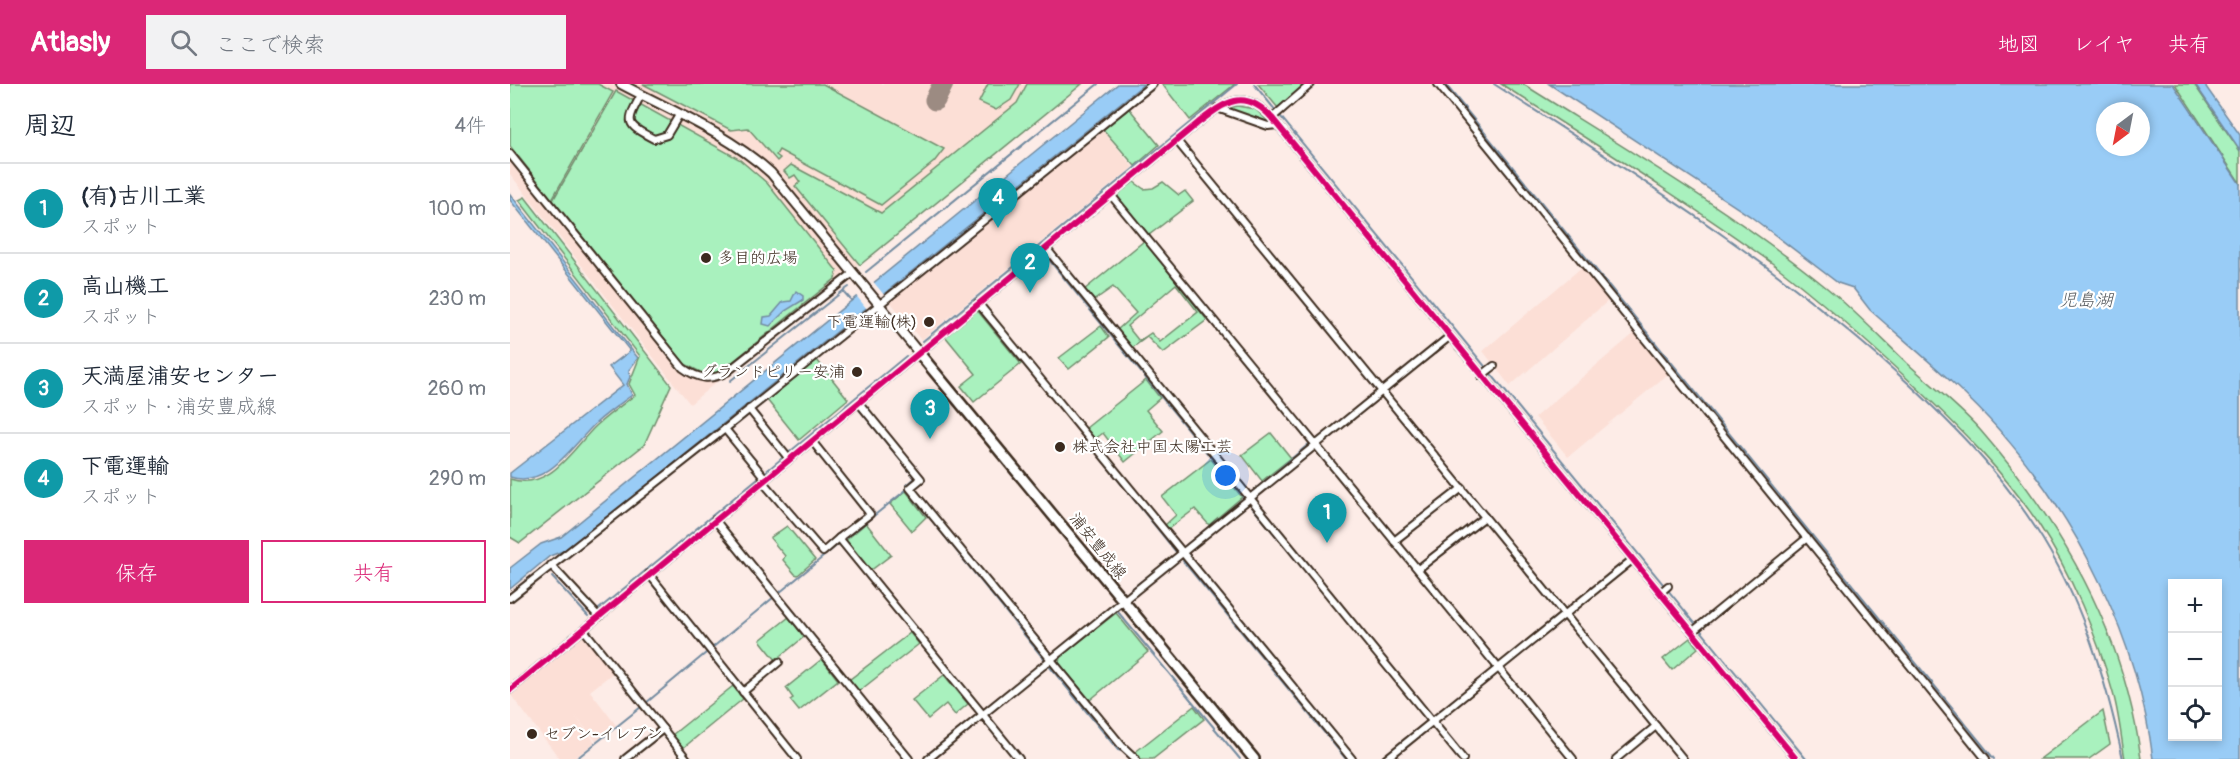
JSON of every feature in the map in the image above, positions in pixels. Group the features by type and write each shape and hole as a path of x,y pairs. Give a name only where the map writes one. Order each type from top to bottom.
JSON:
{"main road":[{"name":"浦安豊成線","path":"919,353 1254,759"}],"street":[{"path":"621,84 731,143 771,173 919,353"},
{"path":"510,598 749,410 878,303 1153,84"},
{"path":"1275,115 1311,84"},
{"path":"1438,84 1986,759"},
{"path":"641,95 630,119 631,126 644,134 654,139 661,139 669,132 679,115"},
{"path":"510,690 715,520 787,456 812,441 860,403 978,303 1217,108 1229,101 1242,100 1253,102 1275,115 1277,125 1449,337 1488,371 1632,560 1663,590 1696,629 1796,759"},
{"path":"1217,108 1268,126 1277,125"},
{"path":"1177,141 1683,759"},
{"path":"510,154 683,368 694,376 707,379 727,372 853,273"},
{"path":"1111,195 1573,759"},
{"path":"1046,248 1463,759"},
{"path":"978,303 1352,759"},
{"path":"928,759 1449,337"},
{"path":"860,403 921,479 910,488 1122,746 1136,759"},
{"path":"749,410 787,456"},
{"path":"725,429 823,552 870,514 812,441"},
{"path":"1394,541 1462,488"},
{"path":"1418,570 1485,517"},
{"path":"715,520 909,759"},
{"path":"839,538 1019,759"},
{"path":"1696,629 1807,538"},
{"path":"1386,759 1632,560"},
{"path":"551,565 598,617"},
{"path":"649,574 797,759"},
{"path":"584,630 687,759"},
{"path":"743,693 779,662"},
{"path":"1616,759 1656,726"},
{"path":"625,759 663,729"}],"shaded area":[{"path":"510,84 1074,84 690,404 510,174"},
{"path":"1101,128 1133,167 921,340 889,300"},
{"path":"1582,267 1609,300 1510,386 1483,351"},
{"path":"1636,332 1668,374 1568,457 1535,417"},
{"path":"583,636 614,672 590,691 616,725 596,741 576,717 595,742 573,759 560,759 510,694"}],"green space":[{"path":"510,84 598,84 613,92 552,199 510,146"},
{"path":"643,84 823,84 944,149 934,162 881,205 779,150 776,155 780,158 777,161 748,128 731,130"},
{"path":"988,84 1020,84 1011,100 996,110 979,102"},
{"path":"1027,84 1082,84 860,265 795,186 800,182 795,175 790,178 784,171 791,165 881,213 1017,103"},
{"path":"1162,84 1235,84 1190,120"},
{"path":"1258,84 1307,84 1278,108"},
{"path":"1501,84 1523,84 1754,233 1858,315 1981,431 2038,504 2085,583 2105,625 2121,668 2133,713 2141,759 2125,759 2117,709 2107,671 2082,605 2061,562 2038,523 2010,485 1964,433 1880,353 1776,266 1674,195"},
{"path":"2175,84 2194,84 2240,151 2240,183"},
{"path":"616,91 739,159 767,183 837,271 835,279 720,372 706,375 685,364 553,200"},
{"path":"1237,106 1255,109 1269,122 1225,109"},
{"path":"1128,107 1159,145 1135,166 1102,128"},
{"path":"1134,182 1144,189 1153,188 1163,182 1179,195 1185,191 1193,201 1149,235 1118,198 1118,194"},
{"path":"525,197 671,385 644,445 520,543 510,537 510,479 525,481 538,479 549,473 570,455 597,425 635,395 629,384 640,356 519,200"},
{"path":"1144,241 1207,320 1163,353 1147,337 1132,348 1117,330 1136,313 1113,287 1093,301 1084,290","holes":["1176,284 1198,312 1160,342 1151,333 1139,341 1127,326"]},
{"path":"977,310 1021,364 974,402 961,386 976,374 945,336"},
{"path":"1101,326 1109,337 1069,369 1059,358"},
{"path":"817,360 848,399 799,440 767,400"},
{"path":"1146,380 1160,398 1146,410 1163,431 1125,462 1103,433 1095,439 1086,428"},
{"path":"1271,433 1291,458 1262,481 1242,455"},
{"path":"1211,459 1242,497 1209,525 1195,509 1168,529 1165,525 1176,515 1162,497"},
{"path":"906,491 926,517 912,531 890,504"},
{"path":"866,523 891,555 870,571 845,541"},
{"path":"787,526 815,560 798,575 783,560 785,556 770,538"},
{"path":"1116,613 1148,652 1090,700 1059,663 1060,657"},
{"path":"789,617 804,637 776,660 760,640"},
{"path":"910,633 919,644 858,692 849,680"},
{"path":"1690,638 1698,648 1672,670 1663,659"},
{"path":"822,659 838,680 799,711 790,700 793,698 786,688"},
{"path":"944,675 968,704 955,715 946,704 928,719 912,700"},
{"path":"733,686 743,699 683,748 672,735"},
{"path":"1194,706 1204,719 1153,759 1139,759 1134,753"},
{"path":"2103,711 2110,744 2089,759 2040,759"}],"water":[{"path":"1118,84 1144,84 568,549 550,556 510,589 510,568 541,544 561,537"},
{"name":"児島湖","path":"1549,84 2173,84 2240,184 2240,759 2153,759 2134,670 2119,626 2079,543 2055,503 2029,466 1985,415 1870,310 1853,288 1838,283 1750,216"},
{"path":"2195,84 2204,84 2240,135 2240,150"},
{"path":"510,194 638,358 629,370 630,377 627,384 632,395 596,423 548,471 536,477 524,479 510,477 510,473 623,385 609,367 630,351 510,200"},
{"path":"796,291 803,296 803,300 785,311 770,326 763,324 764,317 771,316 783,302 791,301"}],"pier":[{"path":"871,279 885,296 867,309 854,293"}],"waterway":[{"path":"866,272 1098,84"},
{"path":"923,341 1237,84"},
{"path":"1254,84 1806,759"},
{"path":"1445,84 1994,759"},
{"path":"1494,84 1655,189 1760,262 1861,341 1960,434 2007,488 2052,554 2090,639 2100,668 2123,759"},
{"path":"1046,256 1244,498 1184,547"},
{"path":"843,291 849,287"},
{"path":"730,381 843,291 851,300"},
{"path":"1013,350 1177,553 1129,591"},
{"path":"599,609 906,356"},
{"path":"858,408 915,478 907,485 907,490 1044,659"},
{"path":"1318,439 1350,413"},
{"path":"1252,492 1310,443"},
{"path":"845,539 906,490"},
{"path":"1252,507 1428,720"},
{"path":"1381,529 1493,667"},
{"path":"779,593 840,543 841,545"},
{"path":"1183,561 1346,759"},
{"path":"552,577 588,616"},
{"path":"649,580 778,740"},
{"path":"712,648 774,597"},
{"path":"1118,612 1240,759"},
{"path":"646,703 706,653"},
{"path":"1601,664 1679,759"},
{"path":"1050,667 1118,750 1125,752 1131,759"},
{"path":"1500,675 1569,759"},
{"path":"858,701 905,759"},
{"path":"576,759 641,707 655,723"},
{"path":"1435,729 1459,759"}],"taxiway":[{"path":"935,100 943,84"}],"cycle path":[{"path":"510,690 1198,123 1226,104 1243,100 1262,108 1272,118 1796,759"}],"place":[{"name":"下電運輸","path":"998,228"},
{"name":"多目的広場","path":"706,258"},
{"name":"高山機工","path":"1030,293"},
{"name":"下電運輸(株)","path":"929,322"},
{"name":"グランドピリー安浦","path":"857,372"},
{"name":"天満屋浦安センター","path":"930,439"},
{"name":"株式会社中国太陽工芸","path":"1060,447"},
{"name":"(有)古川工業","path":"1327,543"},
{"name":"セブン-イレブン","path":"532,734"}]}
